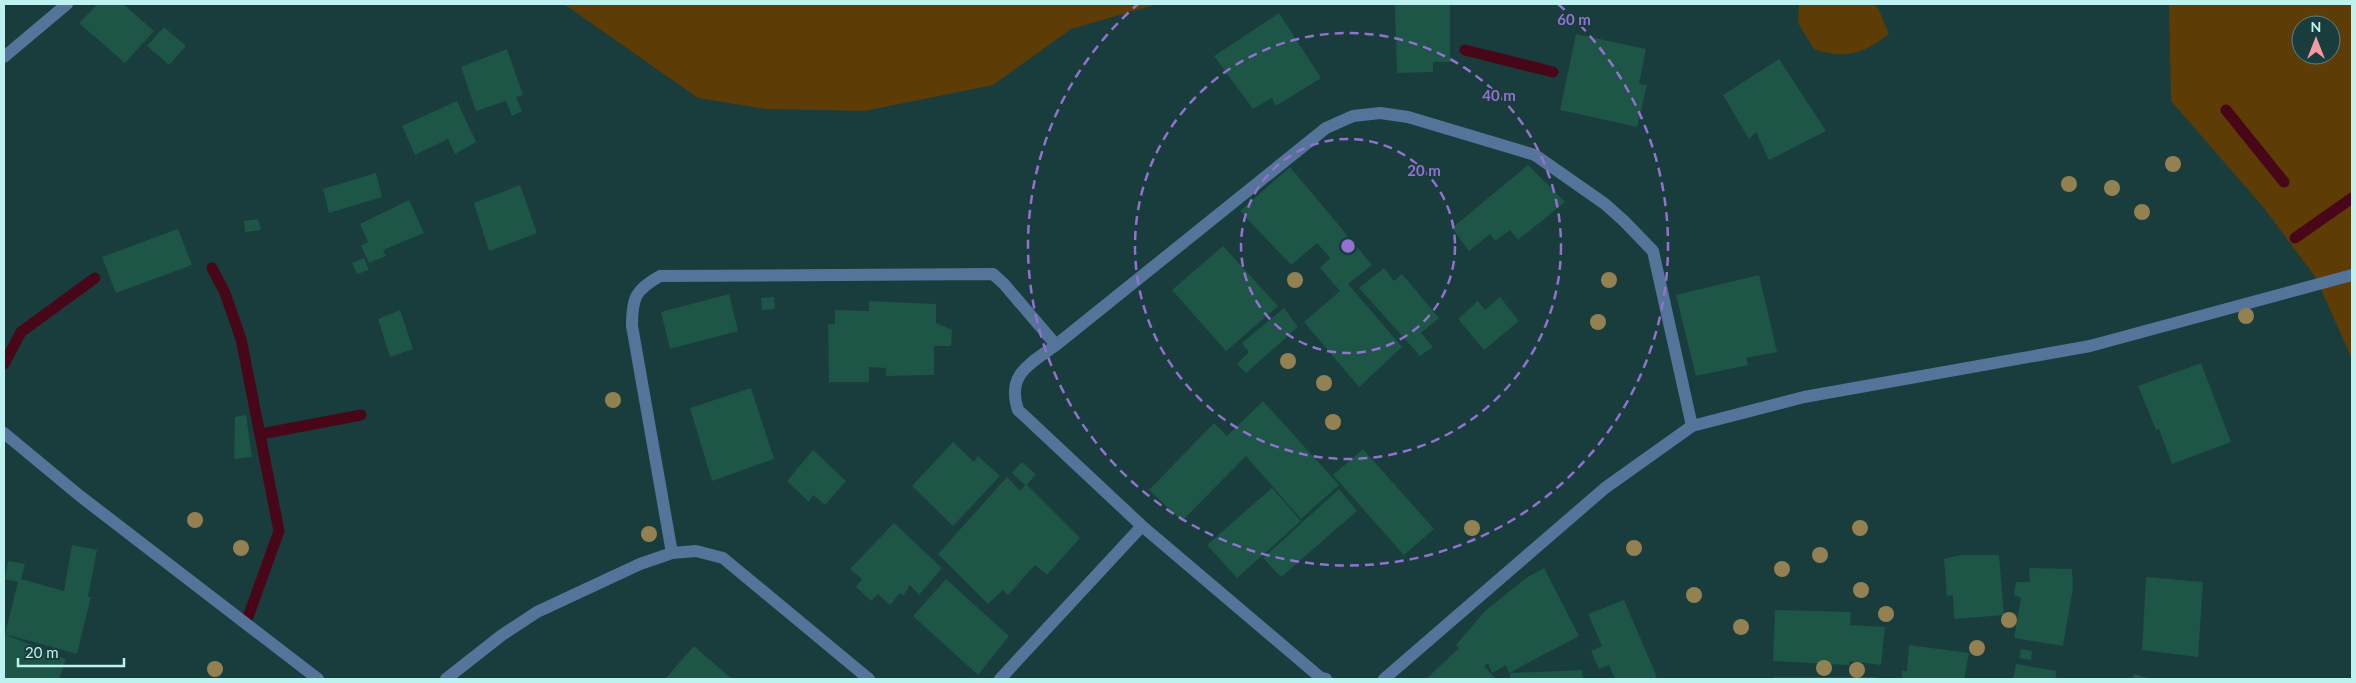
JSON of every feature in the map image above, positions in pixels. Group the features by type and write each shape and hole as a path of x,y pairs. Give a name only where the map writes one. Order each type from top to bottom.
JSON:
{"street":[{"path":"4,57 67,4"},
{"path":"1326,679 1321,678 1142,526 1018,410 1013,396 1016,382 1022,369 1056,345 1326,128 1353,116 1380,113 1408,116 1535,155 1605,204 1653,251 1692,426"},
{"path":"672,553 632,326 632,303 644,285 660,276 993,274 1004,284 1056,345"},
{"path":"1384,679 1605,488 1692,426 1804,398 2090,346 2352,275"},
{"path":"4,433 80,496 318,679"},
{"path":"1000,679 1142,526"},
{"path":"446,679 502,635 537,612 640,564 672,553 696,551 723,558 869,679"}],"shaded area":[{"path":"564,4 1158,4 1071,29 993,85 865,111 765,109 698,98"},
{"path":"1799,4 1874,4 1878,8 1889,34 1871,46 1853,53 1835,54 1814,49 1798,23"},
{"path":"2169,4 2352,4 2352,359 2316,278 2264,208 2171,101"}],"building":[{"path":"98,4 123,4 154,31 125,63 79,23"},
{"path":"1450,4 1450,62 1433,62 1433,72 1397,73 1395,5"},
{"path":"1279,13 1321,78 1276,106 1272,98 1253,109 1214,56"},
{"path":"164,27 186,46 169,65 147,46"},
{"path":"1576,34 1646,49 1639,84 1647,85 1637,127 1560,110"},
{"path":"507,49 523,95 516,97 522,111 512,116 506,101 476,111 461,67"},
{"path":"1779,59 1826,131 1769,160 1756,132 1749,139 1723,95"},
{"path":"457,101 476,142 455,154 448,139 415,155 402,126"},
{"path":"1528,165 1565,202 1518,240 1510,230 1495,241 1490,234 1469,251 1452,228"},
{"path":"1290,167 1372,265 1348,284 1402,347 1359,387 1304,322 1340,291 1320,268 1330,258 1317,243 1291,265 1240,211"},
{"path":"376,173 382,197 329,213 323,189"},
{"path":"520,185 537,233 489,251 474,203"},
{"path":"409,200 424,233 383,250 386,256 369,263 361,246 368,242 360,224"},
{"path":"258,219 261,230 245,232 244,221"},
{"path":"178,229 192,265 116,293 102,257"},
{"path":"1223,246 1278,306 1226,351 1172,290"},
{"path":"364,258 369,270 357,274 352,263"},
{"path":"1384,268 1394,281 1402,274 1439,318 1421,333 1433,347 1420,356 1359,288"},
{"path":"1759,275 1777,352 1746,358 1748,365 1696,376 1676,295"},
{"path":"729,294 738,331 670,349 661,312"},
{"path":"774,297 775,309 762,310 761,298"},
{"path":"1500,297 1519,321 1484,350 1458,319 1478,301 1485,310"},
{"path":"869,301 936,304 936,323 952,330 951,346 934,346 934,375 886,376 886,368 869,367 869,382 829,382 828,324 835,324 835,310 869,311"},
{"path":"1284,308 1298,327 1246,373 1237,364 1249,352 1242,343"},
{"path":"400,310 413,349 390,357 378,319"},
{"path":"2201,363 2231,442 2172,464 2159,429 2156,430 2138,386"},
{"path":"751,388 774,459 712,481 690,408"},
{"path":"1263,401 1339,485 1301,519 1246,456 1182,521 1149,490 1214,423 1227,436"},
{"path":"246,415 252,457 234,459 235,417"},
{"path":"953,442 974,462 978,456 1000,476 953,526 912,486"},
{"path":"1363,449 1434,529 1404,555 1333,475"},
{"path":"813,450 846,481 825,505 813,495 809,502 787,481"},
{"path":"1022,462 1036,474 1027,485 1080,538 1047,575 1035,565 1008,595 1003,590 988,604 938,554 1007,477 1020,491 1025,485 1012,473"},
{"path":"1272,488 1301,521 1237,578 1207,545"},
{"path":"1339,489 1357,511 1281,577 1263,558"},
{"path":"894,523 942,568 919,595 910,585 903,596 900,593 890,605 878,594 871,601 856,587 862,579 850,569"},
{"path":"72,545 97,550 88,597 91,597 77,654 5,634 18,582 5,579 8,561 25,564 21,579 64,591"},
{"path":"1961,555 1999,555 2004,615 1954,619 1953,595 1947,596 1944,559"},
{"path":"1544,568 1579,636 1509,673 1506,665 1492,673 1488,663 1484,666 1496,679 1426,679 1459,648 1456,645 1485,611 1526,578"},
{"path":"2029,568 2072,569 2073,588 2063,646 2014,638 2021,598 2014,595 2016,582 2030,582"},
{"path":"2146,577 2203,582 2198,657 2142,650"},
{"path":"946,579 1009,636 978,675 913,616"},
{"path":"1624,600 1657,677 1651,679 1615,679 1609,665 1599,669 1591,651 1602,646 1588,614"},
{"path":"1775,610 1851,612 1850,625 1885,627 1881,665 1849,661 1849,665 1773,661"},
{"path":"4,634 66,659 59,679 4,679"},
{"path":"1909,645 1969,653 1964,679 1902,679 1902,671 1907,671"},
{"path":"694,646 732,679 665,679"},
{"path":"2021,649 2032,651 2031,660 2019,658"},
{"path":"2016,664 2057,671 2055,679 2013,679"},
{"path":"1582,670 1583,679 1510,679 1510,673"},
{"path":"2134,674 2152,679 2132,679"},
{"path":"1774,677 1877,677 1877,679 1774,679"}],"waterway":[{"path":"1465,50 1553,72"},
{"path":"2226,110 2284,182"},
{"path":"2295,238 2352,198"},
{"path":"212,268 225,293 241,339 279,531 248,617"},
{"path":"4,364 21,332 95,278"},
{"path":"261,434 361,415"}]}
